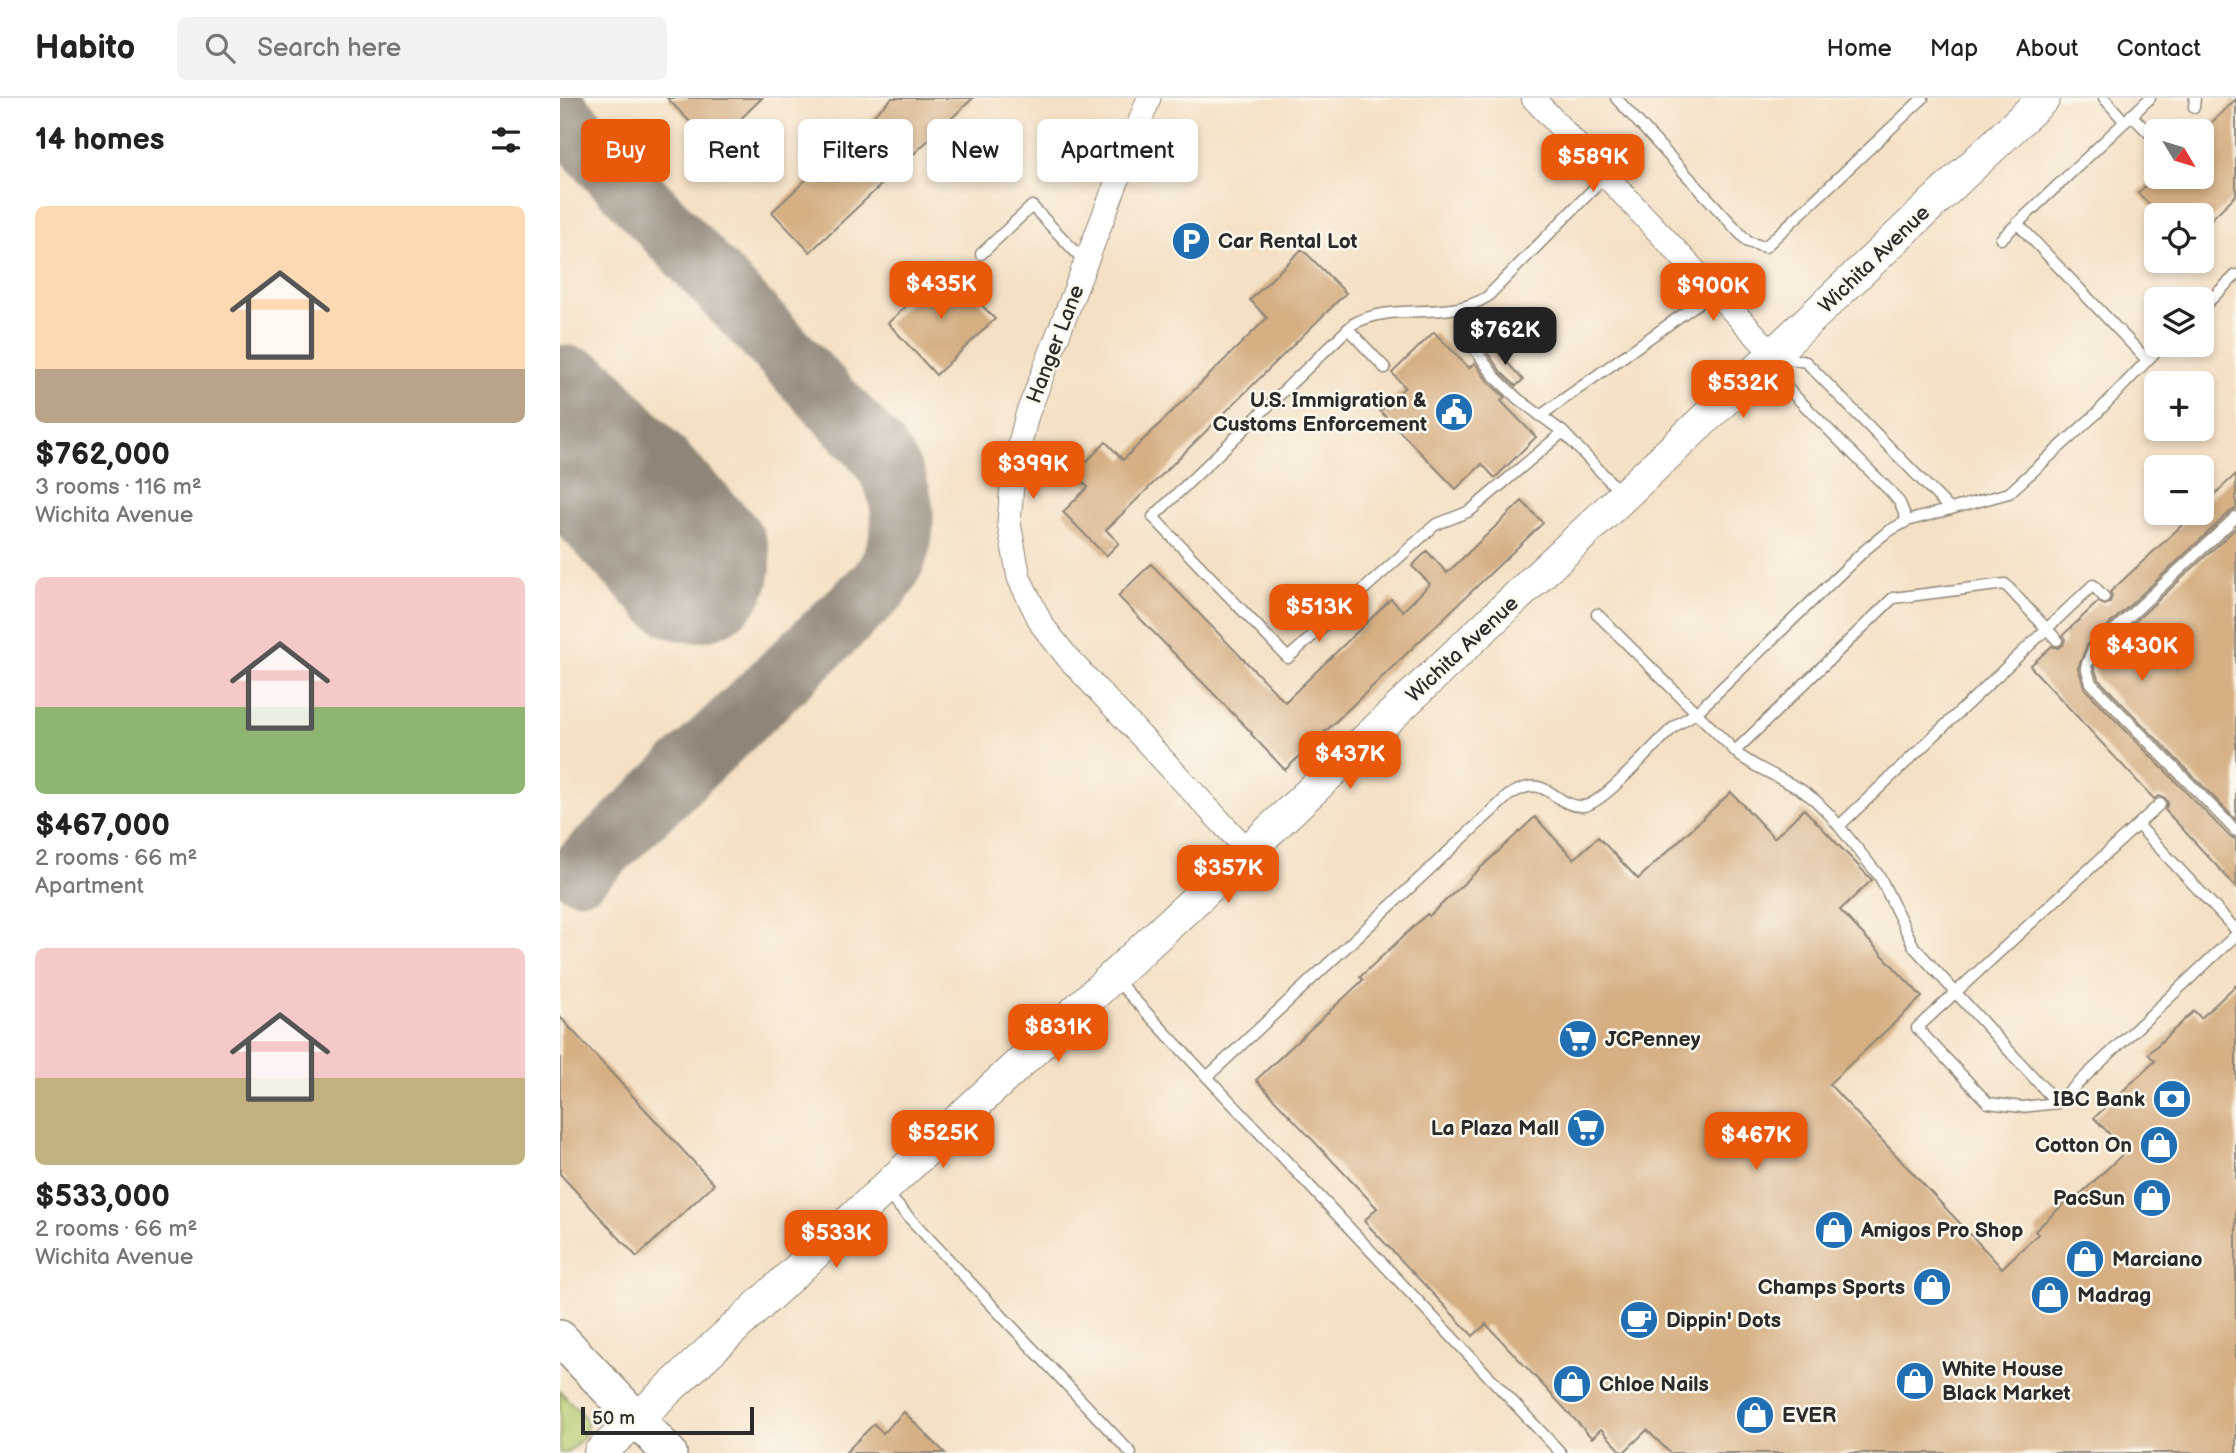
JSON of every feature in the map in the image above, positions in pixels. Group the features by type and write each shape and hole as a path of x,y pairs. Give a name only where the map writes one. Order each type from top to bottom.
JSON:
{"main road":[{"name":"Wichita Avenue","path":"600,1453 1248,851 2044,98"},
{"path":"560,1338 669,1453"}],"street":[{"name":"Hanger Lane","path":"1149,98 1027,415 1013,472 1009,523 1019,578 1042,625 1068,658 1248,851"},
{"path":"1533,98 1773,355"}],"lane":[{"path":"1616,98 1748,242 1765,247 1923,98"},
{"path":"2104,98 2144,130"},
{"path":"2001,239 2150,98"},
{"path":"1563,432 1470,511 1435,525 1289,658 1153,517 1348,329 1362,319 1375,315 1461,309 1487,296 1606,176"},
{"path":"981,254 1032,206 1086,263"},
{"path":"2017,223 2146,359"},
{"path":"2214,296 2236,275"},
{"path":"1540,416 1714,292"},
{"path":"1461,309 1474,348 1494,377 1518,400 1563,432 1625,496"},
{"path":"1348,329 1385,368"},
{"path":"1773,355 1806,362 1950,509"},
{"path":"1773,355 1784,385 1891,492 1900,503 1907,522"},
{"path":"1207,1077 1508,796 1518,789 1540,787 1573,805 1591,804 1600,799 1674,727 1696,713 1887,532 1907,522 2009,493 2096,414 2148,357"},
{"path":"2236,517 2092,651 2085,667 2091,683 2236,831"},
{"path":"1735,751 1893,598 2005,584 2057,640"},
{"path":"1839,826 2093,585 2104,597"},
{"path":"1597,614 1735,751 1815,800 1880,877 1914,947 2057,1103"},
{"path":"2138,825 2236,933 2057,1103 2022,1107 1988,1103 1917,1028 2160,804"},
{"path":"1113,977 1561,1453"},
{"path":"883,1190 1132,1453"}],"green space":[{"path":"560,1391 588,1421 584,1437 567,1453 560,1453"}],"building":[{"path":"667,98 762,98 741,119 687,119"},
{"path":"892,98 973,98 951,119 927,119 927,141 913,155 913,119 870,119"},
{"path":"2236,99 2236,195 2214,216 2214,203 2148,203 2138,193 2144,187 2214,189 2214,120"},
{"path":"804,182 884,182 810,252 772,212"},
{"path":"1302,249 1346,293 1106,530 1119,543 1106,556 1063,512 1088,487 1074,474 1106,442 1123,460 1267,318 1250,300"},
{"path":"947,268 995,319 936,375 888,323"},
{"path":"1434,332 1469,368 1475,363 1489,383 1505,397 1501,401 1536,437 1495,478 1482,464 1456,489 1380,411 1405,387 1392,373"},
{"path":"1493,347 1523,380 1516,386 1501,372 1487,352"},
{"path":"2236,474 2236,509 2087,645 2078,668 2085,689 2230,837 2236,839 2236,887 2165,810 2168,803 2165,798 2159,796 2154,799 2030,666 2052,646 2058,648 2063,645 2063,635 2098,602 2105,605 2110,602 2110,592 2182,525 2214,525 2214,495"},
{"path":"1522,501 1543,523 1285,770 1118,596 1151,564 1285,702 1391,599 1403,611 1430,584 1412,566 1427,551 1447,573"},
{"path":"2236,528 2236,820 2098,679 2094,667 2099,655"},
{"name":"La Plaza Mall","path":"1731,792 1774,838 1804,809 1872,880 1840,910 1922,997 1829,1084 2002,1268 2038,1234 2035,1231 2069,1199 2072,1202 2126,1151 2094,1118 2155,1061 2148,1054 2194,1011 2201,1018 2236,985 2236,1453 1670,1453 1647,1430 1623,1453 1601,1429 1592,1438 1486,1324 1473,1336 1364,1221 1377,1208 1256,1080 1363,980 1360,977 1535,817 1574,859 1598,837 1638,879"},
{"path":"560,1017 714,1184 637,1257 560,1174"},
{"path":"904,1412 945,1453 845,1453 874,1424 883,1433"}],"taxiway":[{"path":"560,115 878,452 896,485 902,520 896,554 877,587 580,871"}],"runway":[{"path":"560,423 693,564"}],"place":[{"name":"Car Rental Lot","path":"1191,241"},
{"name":"U.S. Immigration & Customs Enforcement","path":"1454,412"},
{"name":"JCPenney","path":"1578,1039"},
{"name":"IBC Bank","path":"2172,1099"},
{"name":"La Plaza Mall","path":"1586,1128"},
{"name":"Cotton On","path":"2159,1145"},
{"name":"PacSun","path":"2152,1198"},
{"name":"Amigos Pro Shop","path":"1834,1230"},
{"name":"Marciano","path":"2085,1259"},
{"name":"Champs Sports","path":"1932,1287"},
{"name":"Madrag","path":"2050,1295"},
{"name":"Dippin' Dots","path":"1639,1320"},
{"name":"White House Black Market","path":"1915,1381"},
{"name":"Chloe Nails","path":"1572,1384"},
{"name":"EVER","path":"1755,1415"}]}
